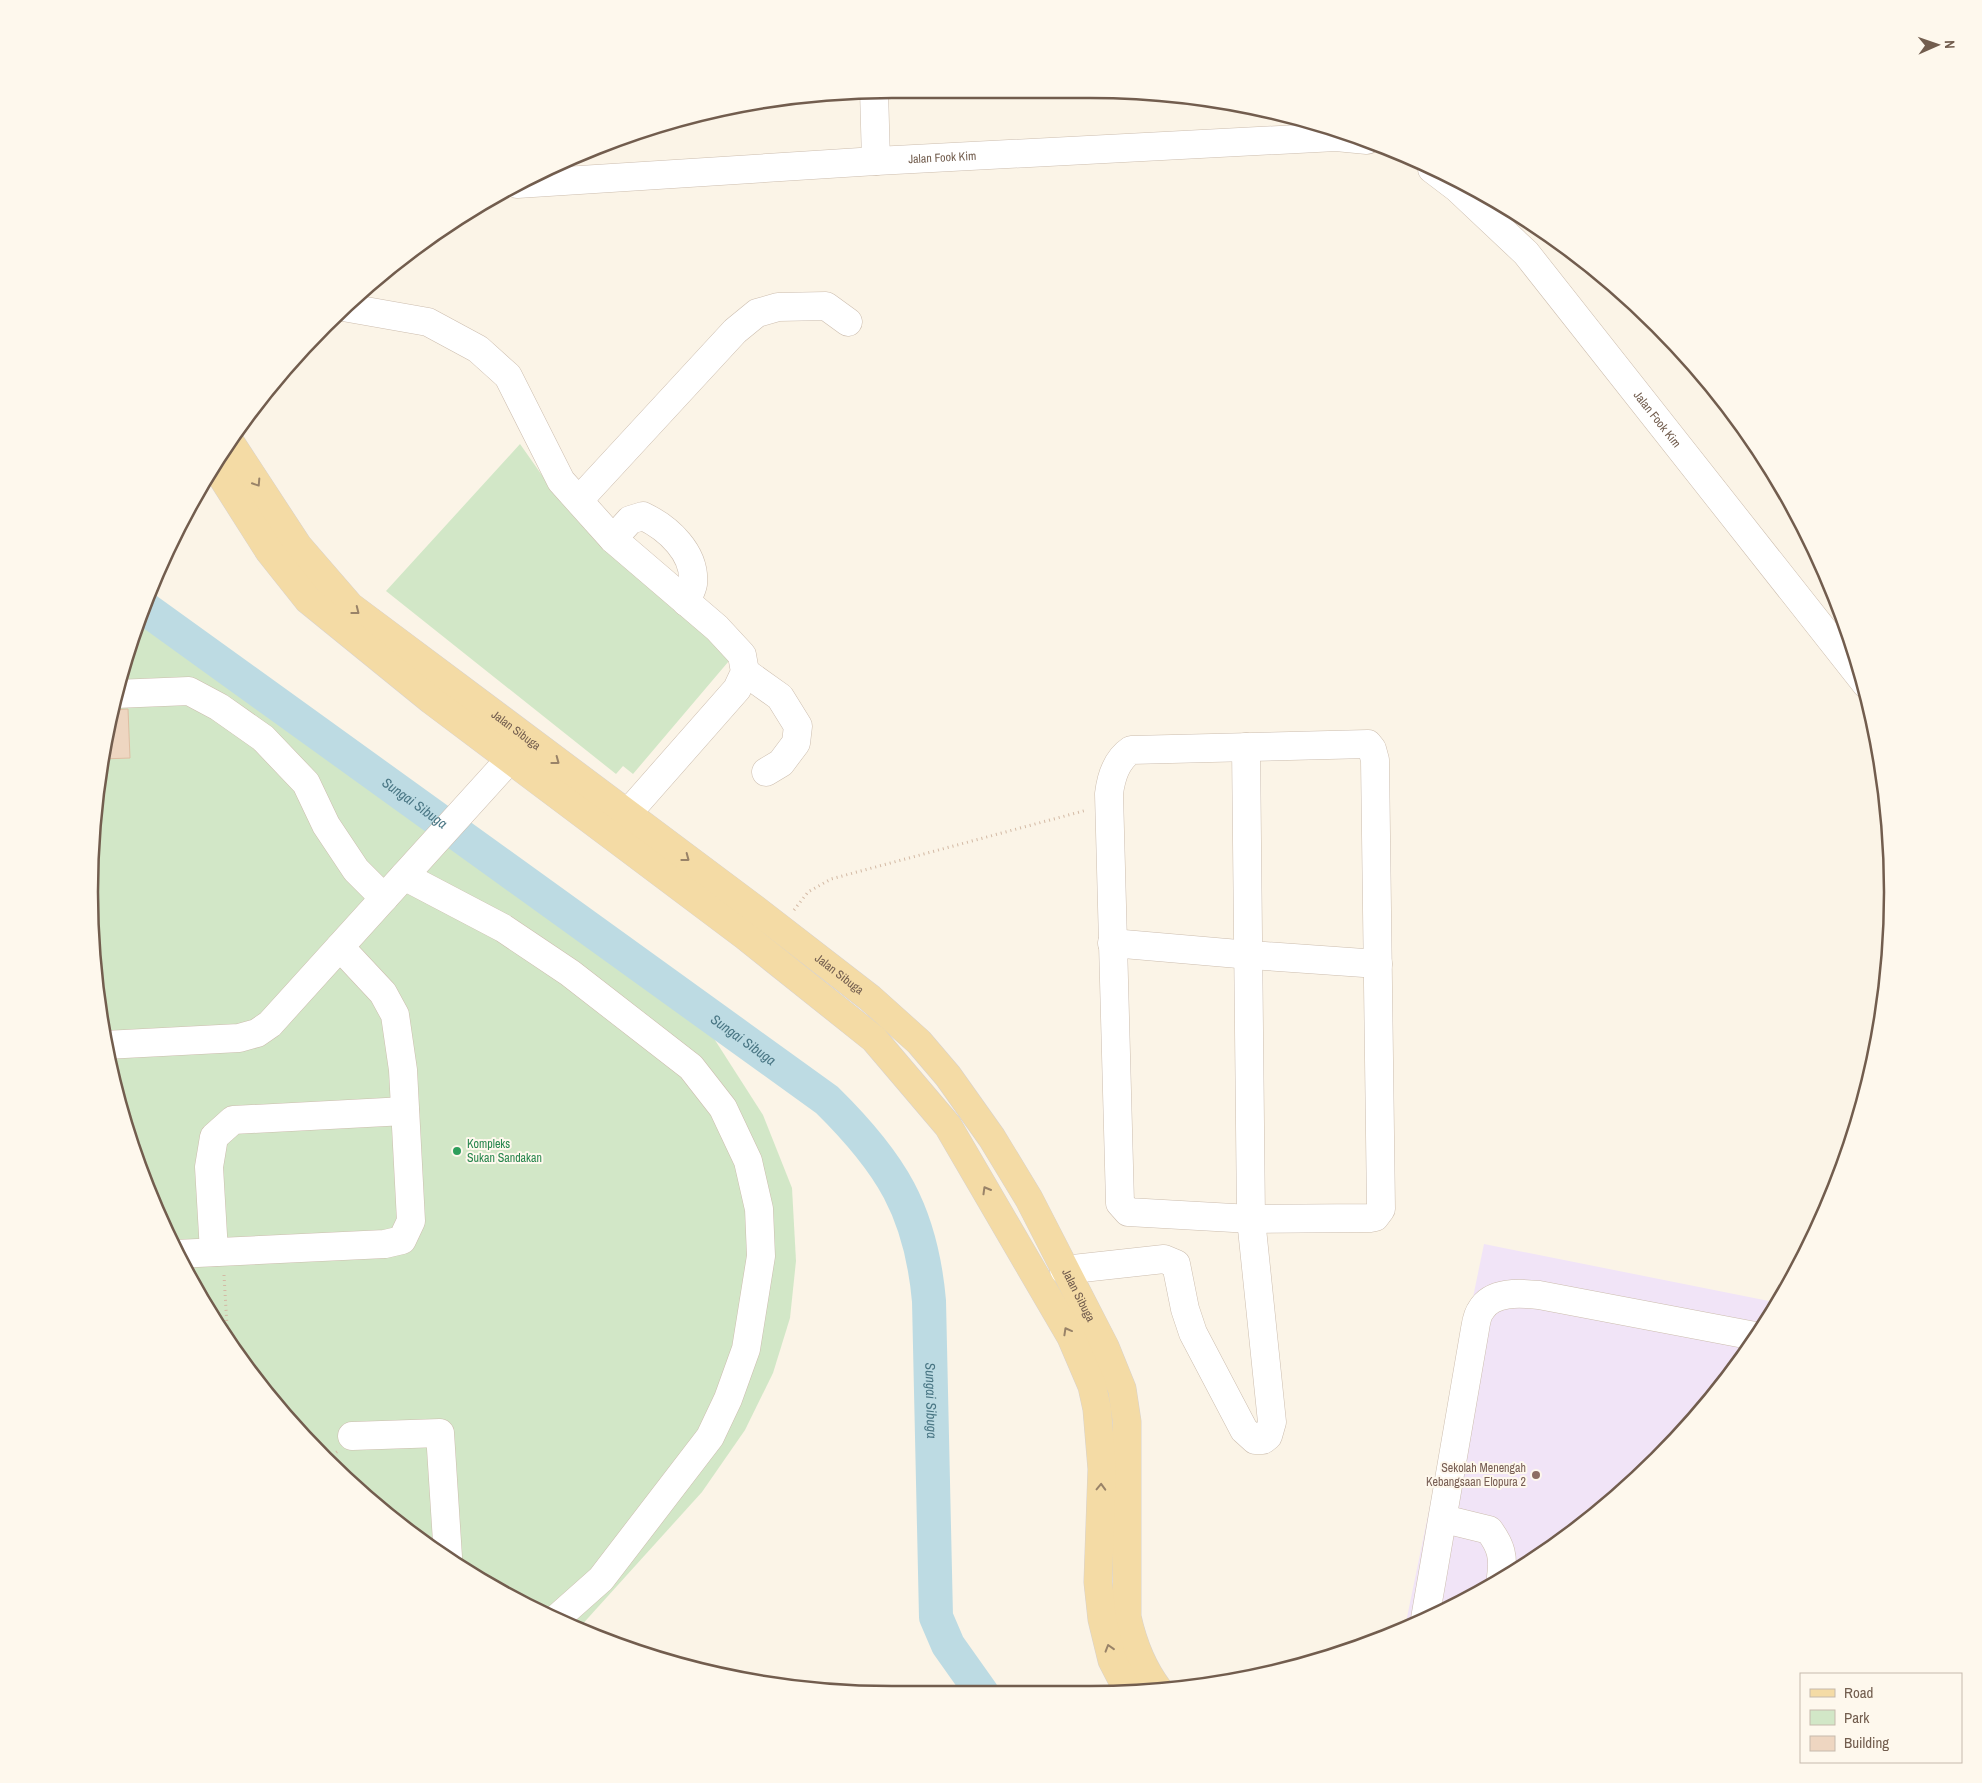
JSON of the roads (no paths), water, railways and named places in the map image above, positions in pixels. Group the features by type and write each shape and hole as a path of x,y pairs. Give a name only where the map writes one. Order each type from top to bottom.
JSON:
{"main road":[{"name":"Jalan Sibuga","path":"233,447 298,546 350,606 780,928 870,998 925,1048 992,1138 1029,1199 1105,1348 1122,1389 1127,1422 1125,1595 1127,1617 1132,1640 1155,1683"},
{"name":"Jalan Sibuga","path":"219,470 269,551 308,600 431,700 745,936 874,1039 948,1126 1066,1329 1092,1386 1097,1409 1102,1469 1098,1582 1102,1619 1112,1660 1125,1685"}],"street":[{"path":"874,98 876,160"},
{"name":"Jalan Fook Kim","path":"533,183 876,160 1336,137"},
{"name":"Jalan Fook Kim","path":"1453,185 1526,253 1851,664"},
{"path":"579,500 735,331 757,313 778,307 826,306 848,322"},
{"path":"353,309 428,322 478,349 508,376 561,481 613,539 686,602 742,655 745,672 737,689 627,814"},
{"path":"613,539 630,520 643,516 659,524 684,549 692,566 693,584 686,602"},
{"path":"745,672 780,697 798,726 796,743 781,763 766,772"},
{"path":"123,694 189,691 219,707 263,738 306,783 326,825 356,870 384,898"},
{"path":"1368,744 1372,749 1375,760 1382,1210 1379,1214 1370,1218 1251,1219 1128,1212 1120,1203 1109,804 1111,780 1124,755 1132,750 1246,747 1368,744"},
{"path":"1064,1270 1164,1259 1176,1264 1185,1309 1193,1333 1244,1430 1255,1440 1263,1440 1272,1430 1251,1219 1250,956 1246,747"},
{"path":"113,1045 239,1038 257,1032 270,1024 510,759"},
{"path":"404,876 503,928 570,973 691,1067 723,1108 748,1161 759,1209 761,1256 746,1349 728,1399 710,1437 601,1579 562,1614"},
{"path":"1112,943 1250,956 1378,964"},
{"path":"185,1254 385,1244 402,1240 411,1221 403,1070 394,1015 383,993 340,947"},
{"path":"218,1252 209,1167 214,1137 233,1120 406,1111"},
{"path":"1433,1608 1444,1519 1475,1329 1481,1310 1492,1300 1520,1293 1539,1295 1750,1335"},
{"path":"352,1436 440,1433 448,1550"},
{"path":"1444,1519 1489,1530 1500,1545 1502,1570"}],"waterway":[{"name":"Sungai Sibuga","path":"149,611 827,1100 869,1145 899,1190 910,1214 919,1240 925,1269 929,1301 936,1617 948,1645 977,1686"}],"place":[{"name":"Kompleks Sukan Sandakan","path":"457,1151"},
{"name":"Sekolah Menengah Kebangsaan Elopura 2","path":"1536,1475"}]}
